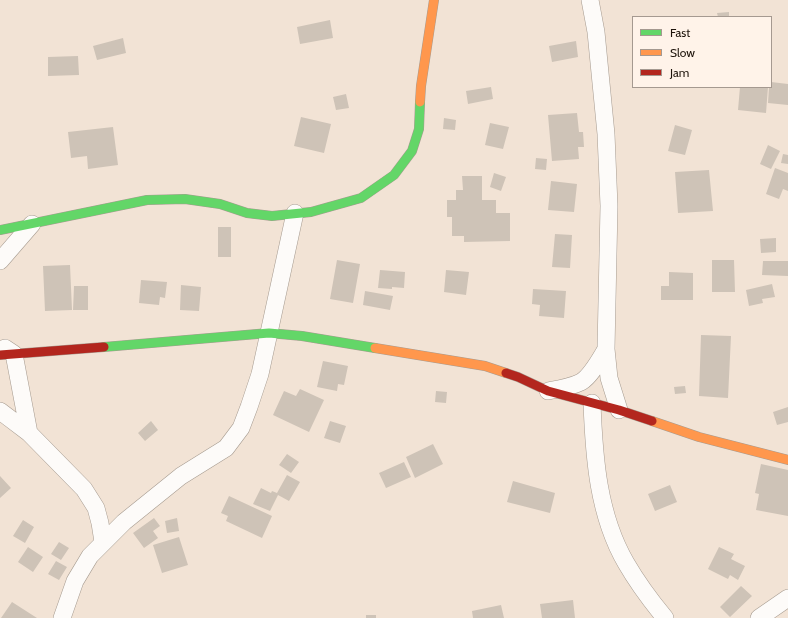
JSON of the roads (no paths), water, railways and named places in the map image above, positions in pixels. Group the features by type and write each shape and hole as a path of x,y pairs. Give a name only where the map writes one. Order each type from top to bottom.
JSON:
{"street":[{"path":"0,230 147,200 184,199 220,204 247,213 272,216 311,212 361,198 394,175 412,151 419,129 421,86 434,0"},
{"path":"590,0 596,32 606,134 609,206 606,349 609,378 619,410"},
{"path":"62,618 75,581 90,556 102,542 180,476 226,448 241,428 260,374 295,214"},
{"path":"0,261 32,224"},
{"path":"7,355 269,333 302,336 485,366 518,377 548,391 619,410 700,437 788,460"},
{"path":"0,345 7,355 29,433"},
{"path":"548,391 566,388 582,381 595,367 606,349"},
{"path":"592,403 594,454 601,497 612,533 625,562 665,618"},
{"path":"0,411 29,433 84,488 96,508 100,523 102,542"},
{"path":"759,618 788,598"}]}
